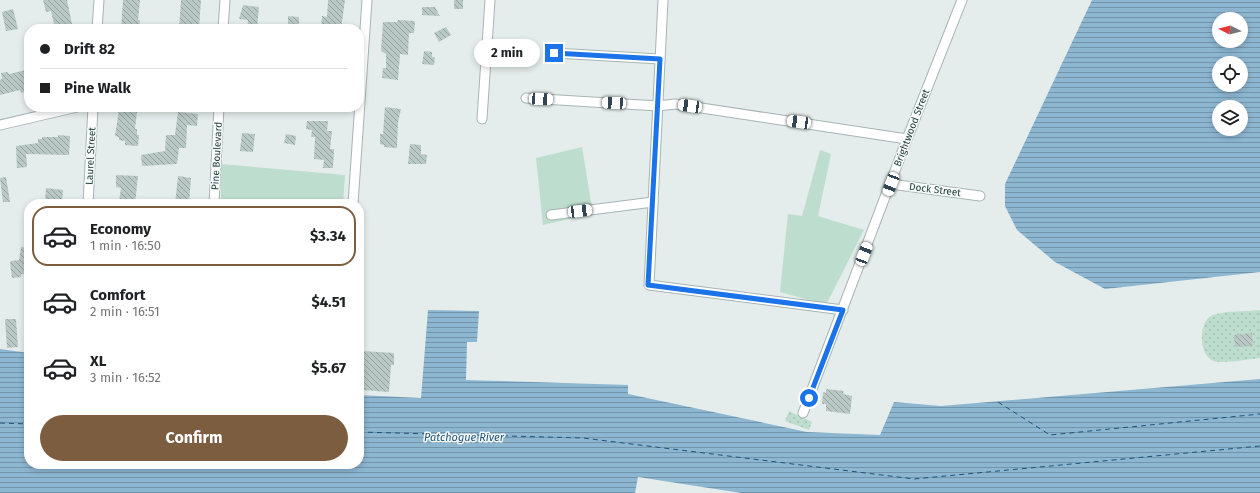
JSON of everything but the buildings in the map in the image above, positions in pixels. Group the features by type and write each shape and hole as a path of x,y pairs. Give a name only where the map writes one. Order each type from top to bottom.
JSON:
{"street":[{"path":"97,24 99,0"},
{"path":"223,24 225,0"},
{"path":"364,44 367,0"},
{"path":"482,119 490,0"},
{"path":"663,0 648,285 843,310"},
{"name":"Brightwood Street","path":"803,413 907,139 962,0"},
{"path":"554,53 660,59"},
{"path":"526,98 658,106 675,104 907,139"},
{"path":"0,125 56,112"},
{"name":"Laurel Street","path":"88,199 93,112"},
{"name":"Pine Boulevard","path":"214,199 219,112"},
{"path":"353,199 359,112"},
{"name":"Dock Street","path":"891,184 980,196"},
{"path":"551,215 653,202"}],"green space":[{"path":"582,147 593,214 543,225 536,158"},
{"path":"820,150 831,154 818,216 864,230 826,305 780,292 788,214 802,216"},
{"path":"221,164 345,175 343,199 221,199"},
{"path":"1260,310 1260,358 1218,362 1209,358 1205,352 1202,338 1203,330 1208,318 1224,312"},
{"path":"789,411 812,422 809,430 785,421"}],"water":[{"path":"1092,0 1260,0 1260,272 1105,289 1055,262 1017,230 1005,206 1005,184"},
{"name":"Patchogue River","path":"428,310 479,311 477,342 467,342 466,380 628,385 628,394 807,432 880,435 894,402 941,406 1260,379 1260,493 741,493 638,477 635,493 0,493 0,349 24,352 24,469 364,469 364,395 421,398"}],"ferry route":[{"path":"998,402 1050,435 1260,414"},
{"path":"0,423 24,424"},
{"path":"364,432 583,438 914,479 1260,446"}],"route":[{"path":"554,53 660,59 655,176 648,285 843,310 809,398"}]}
